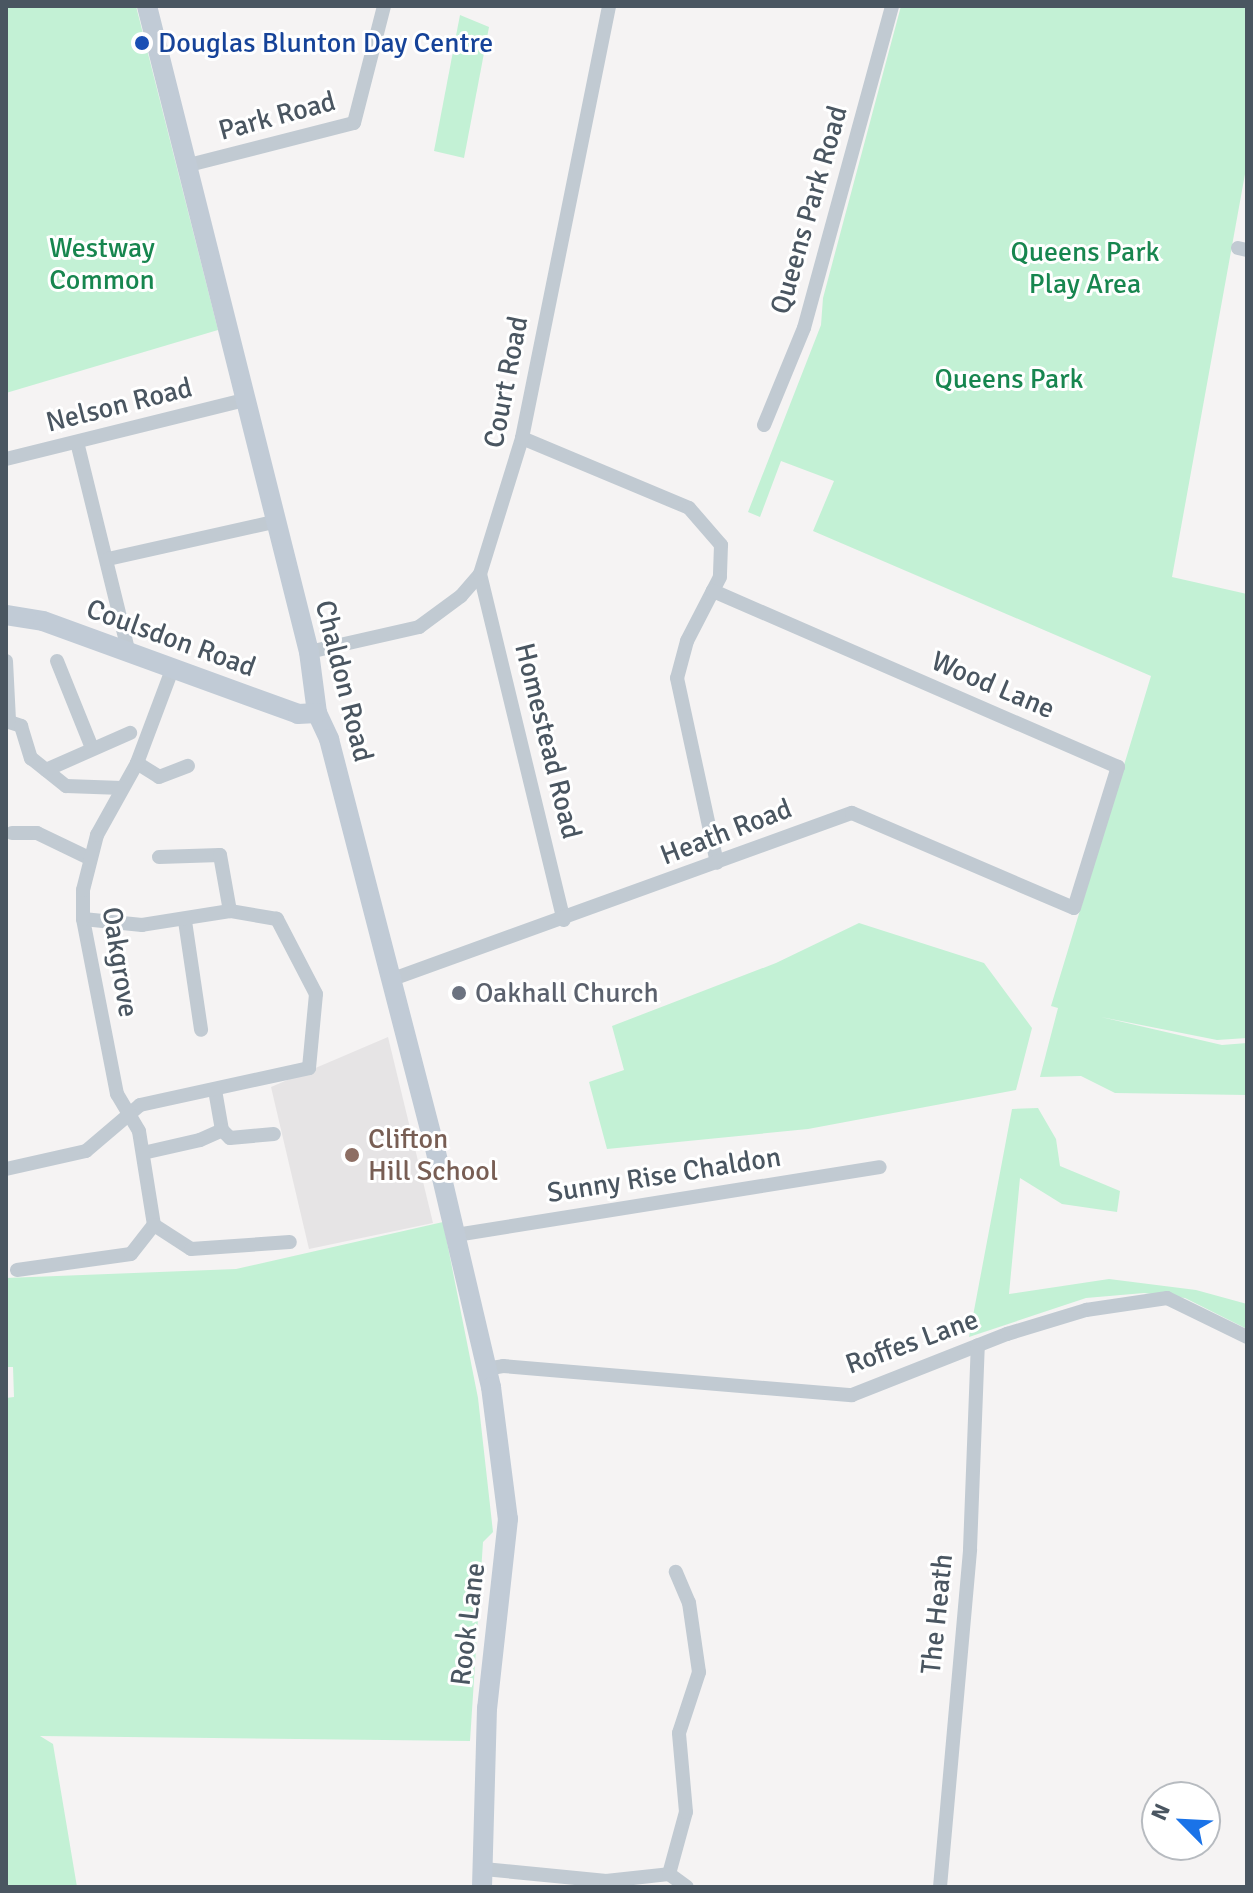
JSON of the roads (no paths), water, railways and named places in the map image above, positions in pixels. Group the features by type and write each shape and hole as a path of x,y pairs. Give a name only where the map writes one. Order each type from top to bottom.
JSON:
{"main road":[{"name":"Chaldon Road","path":"147,6 309,652 317,713 329,739 456,1235 486,1369"},
{"name":"Coulsdon Road","path":"6,615 43,621 298,714 317,713"},
{"name":"Rook Lane","path":"483,1878 487,1708 508,1519 486,1369"}],"street":[{"name":"Park Road","path":"189,165 354,123 384,6"},
{"name":"Court Road","path":"309,652 419,627 461,596 480,574 522,438 609,6"},
{"name":"Queens Park Road","path":"764,425 804,328 892,6"},
{"name":"Nelson Road","path":"6,459 244,400"},
{"path":"522,438 622,477 701,517 715,532 723,557 713,591 687,641 677,678 717,863"},
{"path":"77,442 129,653"},
{"path":"108,559 274,522"},
{"name":"Homestead Road","path":"480,574 564,920"},
{"name":"Wood Lane","path":"713,591 1118,767 1074,908"},
{"path":"6,661 8,721 21,726 31,758 66,786 122,788"},
{"path":"57,661 92,748"},
{"name":"Oakgrove","path":"154,1225 143,1153 130,1113 117,1094 83,919 89,858 137,763 172,670"},
{"path":"46,770 130,733"},
{"path":"137,763 159,777 188,766"},
{"name":"Heath Road","path":"390,980 564,920 852,813 1074,908"},
{"path":"12,833 37,833 89,858"},
{"path":"159,857 220,855 230,911"},
{"path":"6,1169 86,1151 140,1105 309,1068 316,994 277,919 230,911 206,912 185,921 142,925 83,919"},
{"path":"185,921 201,1030"},
{"path":"215,1090 222,1130 239,1140 274,1134"},
{"path":"143,1153 200,1140 222,1130"},
{"name":"Sunny Rise Chaldon","path":"456,1235 880,1167"},
{"path":"17,1270 131,1254 154,1225 191,1249 290,1242"},
{"name":"Roffes Lane","path":"486,1369 503,1366 852,1395 978,1345 1086,1310 1167,1298 1247,1337"},
{"name":"The Heath","path":"940,1887 970,1549 978,1345"},
{"path":"669,1874 686,1812 679,1733 699,1672 694,1628 676,1572"},
{"path":"483,1878 606,1881 669,1874 687,1887"}],"place":[{"name":"Douglas Blunton Day Centre","path":"142,43"},
{"name":"Oakhall Church","path":"459,993"},
{"name":"Clifton Hill School","path":"352,1155"}],"park label":[{"name":"Westway Common","path":"102,264"},
{"name":"Queens Park Play Area","path":"1085,268"},
{"name":"Queens Park","path":"1009,379"}]}
